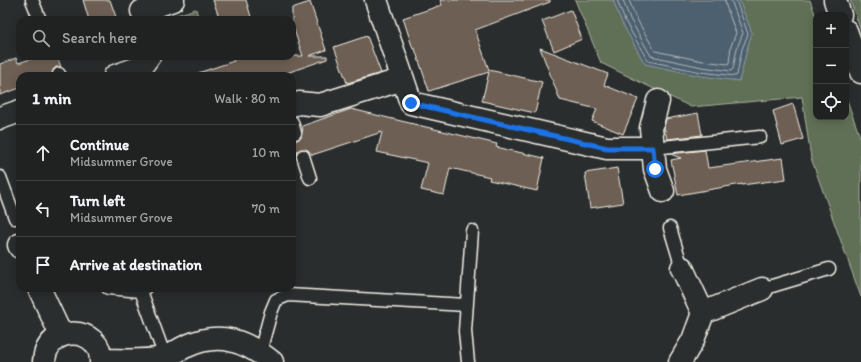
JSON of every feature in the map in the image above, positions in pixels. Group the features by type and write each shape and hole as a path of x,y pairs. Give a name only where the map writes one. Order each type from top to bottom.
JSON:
{"main road":[{"path":"141,10 173,0"},
{"path":"376,0 411,103 607,148 653,148"},
{"path":"835,0 839,12"},
{"path":"849,39 861,72"},
{"path":"131,72 141,67 146,60"},
{"path":"296,104 320,105 403,79"},
{"path":"658,101 651,128 655,169 663,191"},
{"path":"0,118 16,112"},
{"path":"680,362 692,340 703,312 682,268"},
{"path":"703,312 762,289"},
{"path":"41,292 61,335"},
{"path":"44,362 44,356 47,348 53,341 61,335 70,333 88,337 97,347 101,361 152,360 165,357 188,345 213,338 236,340 262,359"}],"lane":[{"path":"32,0 38,16"},
{"path":"653,148 760,137"},
{"path":"303,156 310,178"},
{"path":"0,177 15,218"},
{"path":"670,228 682,268"},
{"path":"468,362 465,331 472,230"},
{"path":"762,289 828,269"},
{"path":"144,292 165,357"},
{"path":"262,359 271,312 276,300 288,295 466,305"}],"green space":[{"path":"575,0 810,0 814,12 813,12 813,120 849,120 849,106 861,140 861,297 811,158 802,97 691,107 601,63"},
{"path":"850,0 861,0 861,31"},
{"path":"196,9 198,16 173,16"}],"water":[{"path":"613,0 739,0 752,33 739,81 701,76 645,64 622,23"}],"building":[{"path":"83,0 110,0 116,16 88,16"},
{"path":"213,0 246,0 251,16 219,16"},
{"path":"440,0 550,0 550,2 475,30 489,70 542,82 535,113 482,101 489,72 429,91 403,18 442,5"},
{"path":"310,2 326,50 309,56 327,56 327,59 290,72 201,72 234,60 296,60 296,56 303,56 296,36 296,16 292,16 292,8"},
{"path":"571,10 582,39 554,51 542,21"},
{"path":"367,36 381,73 347,83 334,47"},
{"path":"540,48 608,74 604,85 638,99 623,134 592,121 597,109 560,100"},
{"path":"16,58 18,63 28,60 58,60 61,67 56,67 53,72 16,72 16,89 0,95 0,64"},
{"path":"793,104 803,139 782,145 773,111"},
{"path":"351,109 497,144 496,147 544,158 537,191 489,180 490,177 450,168 444,195 421,190 428,163 377,152 382,132 312,155 308,150 301,149 297,151 296,158 296,140 301,138 303,130 302,126"},
{"path":"698,113 702,135 667,139 664,127 666,119"},
{"path":"705,150 708,168 783,158 786,179 742,184 678,195 671,160 681,158 670,154"},
{"path":"617,168 623,203 590,208 585,173"}],"route":[{"path":"411,103 607,148 653,148 655,169"}]}
